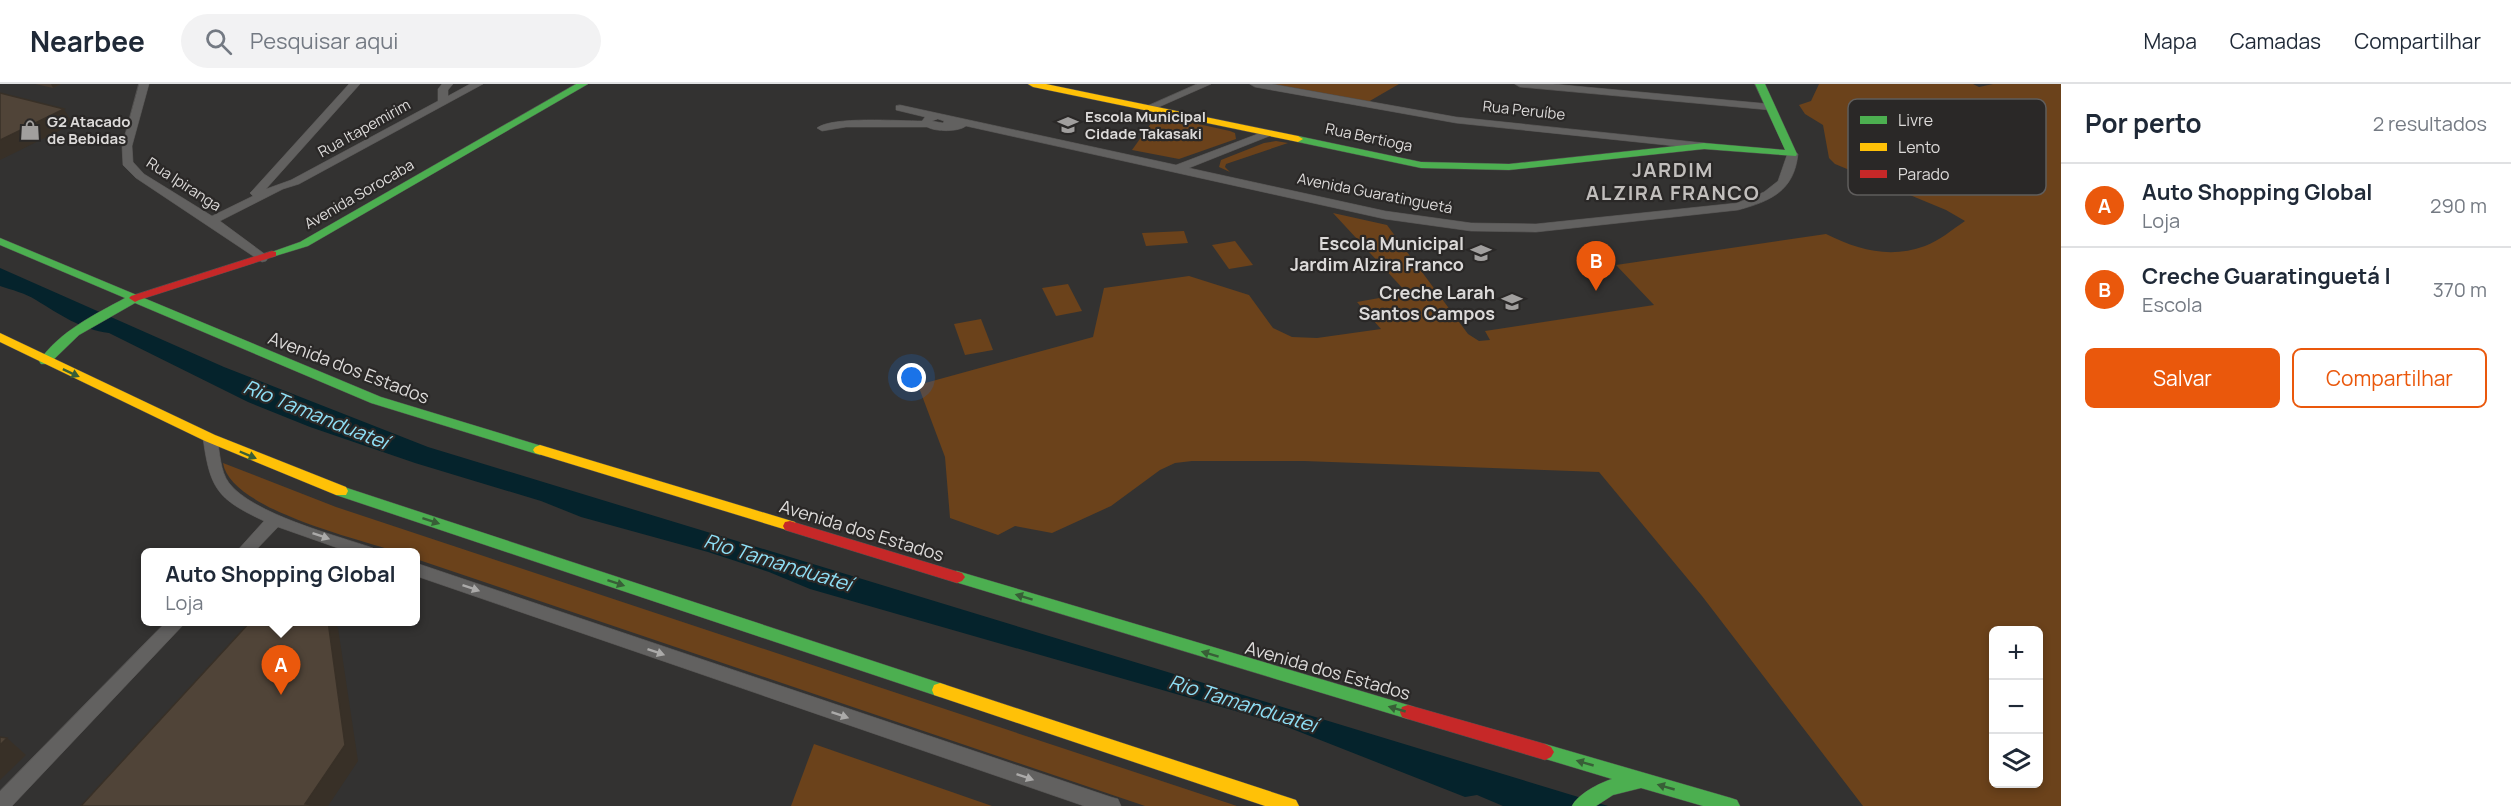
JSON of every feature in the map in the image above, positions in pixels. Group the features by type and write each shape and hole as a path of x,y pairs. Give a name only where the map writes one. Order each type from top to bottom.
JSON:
{"main road":[{"name":"Avenida Sorocaba","path":"45,361 51,351 67,335 135,298 304,244 326,233 583,84"},
{"name":"Rua Bertioga","path":"1033,84 1439,167 1509,167 1704,146"},
{"path":"1760,84 1792,154"},
{"name":"Rua Peruíbe","path":"1704,146 1792,154"},
{"name":"Avenida dos Estados","path":"0,241 376,400 1245,664 1731,806"},
{"path":"0,337 45,361 210,438 334,489 1290,806"},
{"path":"1581,806 1603,790 1616,784 1641,780"}],"street":[{"name":"Rua Ipiranga","path":"144,84 127,146 127,163 140,176 215,224 262,258"},
{"path":"248,202 355,84"},
{"path":"443,102 443,88 448,84"},
{"name":"Rua Itapemirim","path":"215,224 248,202 295,182 443,102 460,88 478,84"},
{"path":"1148,108 1206,84"},
{"name":"Rua Peruíbe","path":"1255,84 1456,120 1704,146"},
{"path":"1520,84 1770,107"},
{"path":"1661,84 1666,98"},
{"path":"900,108 931,120"},
{"path":"822,128 846,124 931,120"},
{"name":"Avenida Guaratinguetá","path":"931,120 934,127 949,122 994,129 1418,221 1471,227 1536,228 1725,208 1762,198 1783,184 1792,167 1792,154"},
{"path":"1177,169 1268,133"},
{"path":"1621,137 1635,142 1645,152"},
{"path":"1207,176 1208,157"},
{"path":"275,174 295,182"},
{"name":"Rua Itapemirim","path":"215,224 289,191 295,182"},
{"path":"210,438 215,472 224,489 233,498 275,520 356,548"},
{"path":"248,548 275,520"},
{"path":"420,570 1111,806"},
{"path":"0,805 172,626"}],"shaded area":[{"path":"1271,84 1399,84 1368,102"},
{"path":"1819,84 1973,84 1979,87 1993,84 2061,84 2061,806 1863,806 1702,596 1599,472 1304,461 1192,461 1175,463 1160,470 1111,506 1052,533 1015,526 998,535 950,518 945,457 918,385 1093,337 1104,288 1189,276 1249,295 1273,328 1292,337 1317,338 1381,329 1357,302 1407,293 1333,213 1387,225 1468,334 1479,341 1490,340 1485,331 1654,305 1616,265 1826,234 1874,251 1912,250 1941,238 1965,221 1946,210 1910,195 2046,195 2046,99 1848,99 1848,169 1835,164 1829,158 1823,125 1805,114 1799,105 1811,101"},
{"path":"1157,115 1230,131 1235,133 1236,139 1179,159 1132,150"},
{"path":"1276,141 1288,143 1226,164 1225,167 1230,172 1219,167 1221,160 1264,143"},
{"path":"1184,231 1188,243 1146,246 1142,233"},
{"path":"1235,241 1253,265 1229,269 1212,245"},
{"path":"1068,284 1082,311 1056,316 1042,288"},
{"path":"981,319 993,350 965,355 954,324"},
{"path":"223,463 336,507 1237,806 1145,806 420,560 420,548 385,548 298,520 271,508 248,494 231,479"},
{"path":"814,744 992,806 791,806"}],"water":[{"name":"Rio Tamanduateí","path":"0,268 224,367 428,447 1608,806 1503,806 1477,795 1465,797 1277,723 810,589 769,572 708,552 581,517 541,501 415,463 310,427 248,402 109,333 80,325 27,295 0,286"}],"building":[{"path":"0,93 64,109 0,140"},
{"path":"246,626 329,626 345,745 305,804 324,806 81,806"},
{"path":"0,737 7,738 0,745"}],"traffic: fast":[{"path":"272,254 304,244 583,84"},
{"path":"1298,139 1421,165 1509,167 1704,146 1792,154 1760,84"},
{"path":"0,241 376,400 540,450"},
{"path":"45,361 75,332 135,298"},
{"path":"341,491 940,690"},
{"path":"957,577 1408,712"},
{"path":"1545,752 1731,806"},
{"path":"1581,806 1609,788 1641,780"}],"traffic: slow":[{"path":"1033,84 1298,139"},
{"path":"0,337 210,438 341,491"},
{"path":"540,450 790,526"},
{"path":"940,690 1290,806"}],"traffic: jam":[{"path":"135,298 272,254"},
{"path":"790,526 957,577"},
{"path":"1408,712 1545,752"}],"place":[{"name":"Escola Municipal Cidade Takasaki","path":"1068,125"},
{"name":"G2 Atacado de Bebidas","path":"30,130"},
{"name":"Escola Municipal Jardim Alzira Franco","path":"1481,253"},
{"name":"Creche Guaratinguetá I","path":"1596,291"},
{"name":"Creche Larah Santos Campos","path":"1512,302"},
{"name":"Auto Shopping Global","path":"281,695"}],"district":[{"name":"JARDIM ALZIRA FRANCO","path":"1673,180"}]}
